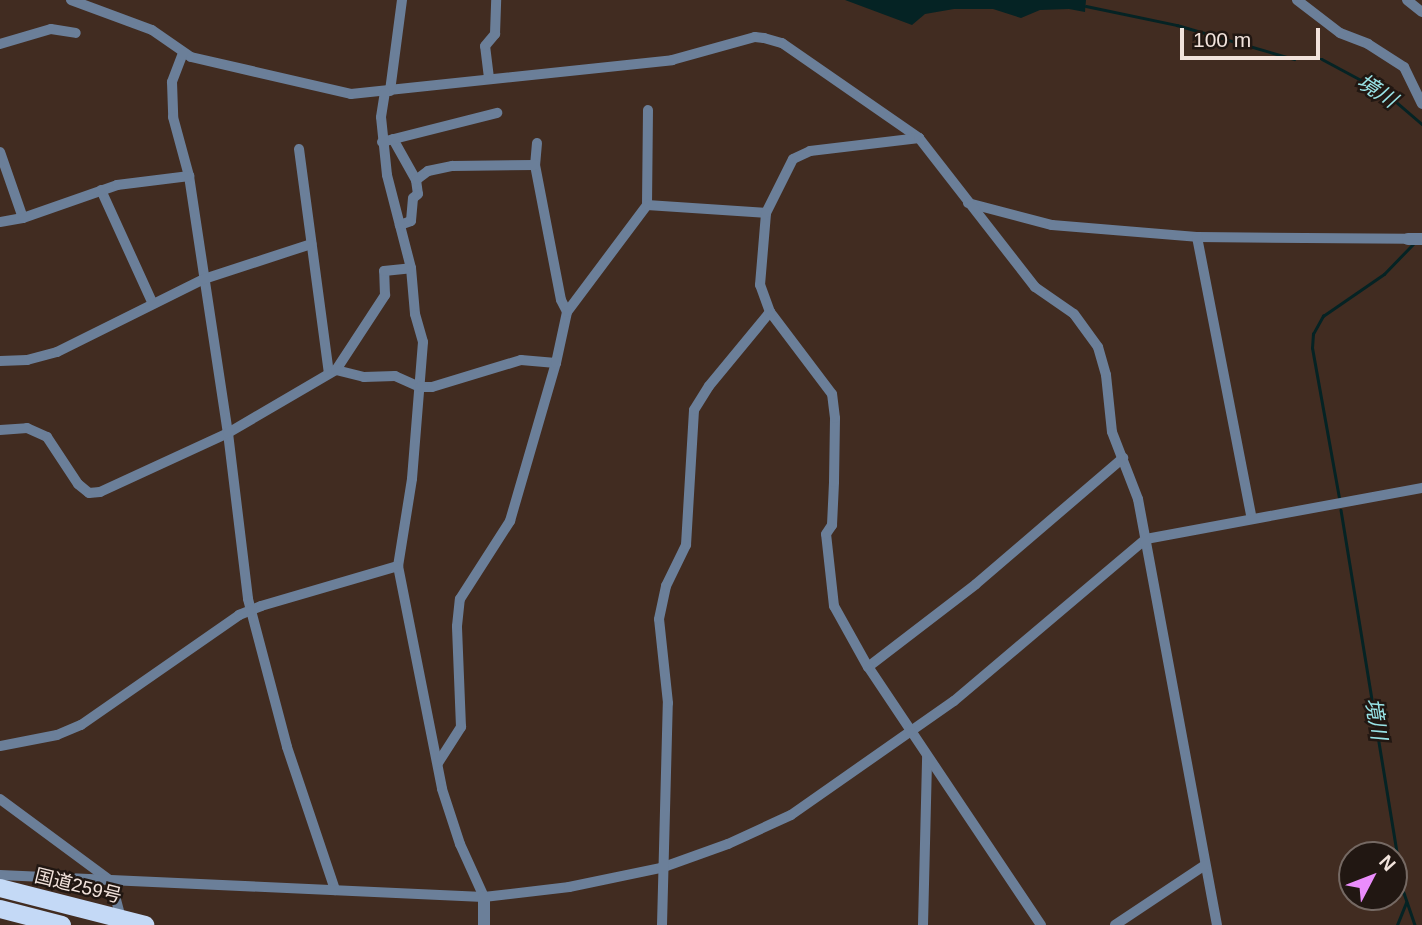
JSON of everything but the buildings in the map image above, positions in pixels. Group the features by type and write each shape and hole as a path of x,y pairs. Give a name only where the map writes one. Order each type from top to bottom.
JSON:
{"highway":[{"name":"国道259号","path":"0,888 122,922 145,925"},
{"path":"0,909 62,925"}],"street":[{"path":"71,0 152,30 183,53 351,94 673,60 755,37 764,38 782,43 919,138 1035,287 1074,314 1098,347 1106,375 1112,432 1138,499 1217,925"},
{"path":"402,0 388,92 381,117 388,141 400,225 411,268 415,314 423,342 412,479 398,566 442,789 460,844 484,897 484,925"},
{"path":"489,78 485,46 495,34 496,0"},
{"path":"1297,0 1340,33 1368,44 1404,67 1422,104"},
{"path":"1408,0 1422,12"},
{"path":"0,44 51,29 76,33"},
{"path":"183,53 172,82 173,117 189,176 228,433 250,610 287,747 335,890"},
{"path":"438,763 451,748 461,727 457,626 460,599 510,521 556,363 566,312 647,205 648,110"},
{"path":"388,141 498,113"},
{"path":"919,138 810,151 793,159 766,213 760,285 770,312 832,394 835,418 834,482 832,525 826,534 834,606 868,667 1041,925"},
{"path":"388,141 416,180 418,194 413,198 411,221 400,225"},
{"path":"537,143 535,165 561,300 566,312"},
{"path":"299,149 311,244 333,372"},
{"path":"0,152 23,218"},
{"path":"416,180 428,171 452,166 535,165"},
{"path":"0,222 23,218 117,185 189,176"},
{"path":"101,190 152,304"},
{"path":"968,202 1052,225 1197,237 1422,239"},
{"path":"647,205 766,213"},
{"path":"1197,237 1252,519"},
{"path":"0,361 27,360 57,352 204,279 311,244"},
{"path":"0,430 27,428 47,437 78,484 89,493 100,492 228,433 333,372 385,295 384,271 411,268"},
{"path":"662,925 661,868 668,704 659,619 666,586 686,545 694,410 709,386 770,312"},
{"path":"333,372 364,377 395,376 420,387 432,387 521,360 556,363"},
{"path":"868,667 976,584 1123,458"},
{"path":"0,875 484,897 569,887 661,868 728,844 792,815 954,701 1146,539 1422,488"},
{"path":"0,746 57,735 80,725 219,628 250,610 398,566"},
{"path":"923,925 927,756"},
{"path":"0,799 10,809 111,881 122,922"},
{"path":"1115,925 1205,865"}],"water":[{"path":"845,0 1086,0 1085,12 1069,9 1040,10 1021,18 993,9 954,9 925,14 912,25"}],"waterway":[{"name":"境川","path":"1086,6 1177,25 1294,59 1322,59 1387,94 1422,124"},
{"name":"境川","path":"1339,498 1312,348 1313,334 1323,316 1384,274 1414,243"},
{"name":"境川","path":"1341,510 1404,893 1415,925"},
{"name":"境川","path":"1397,925 1403,911"}]}
